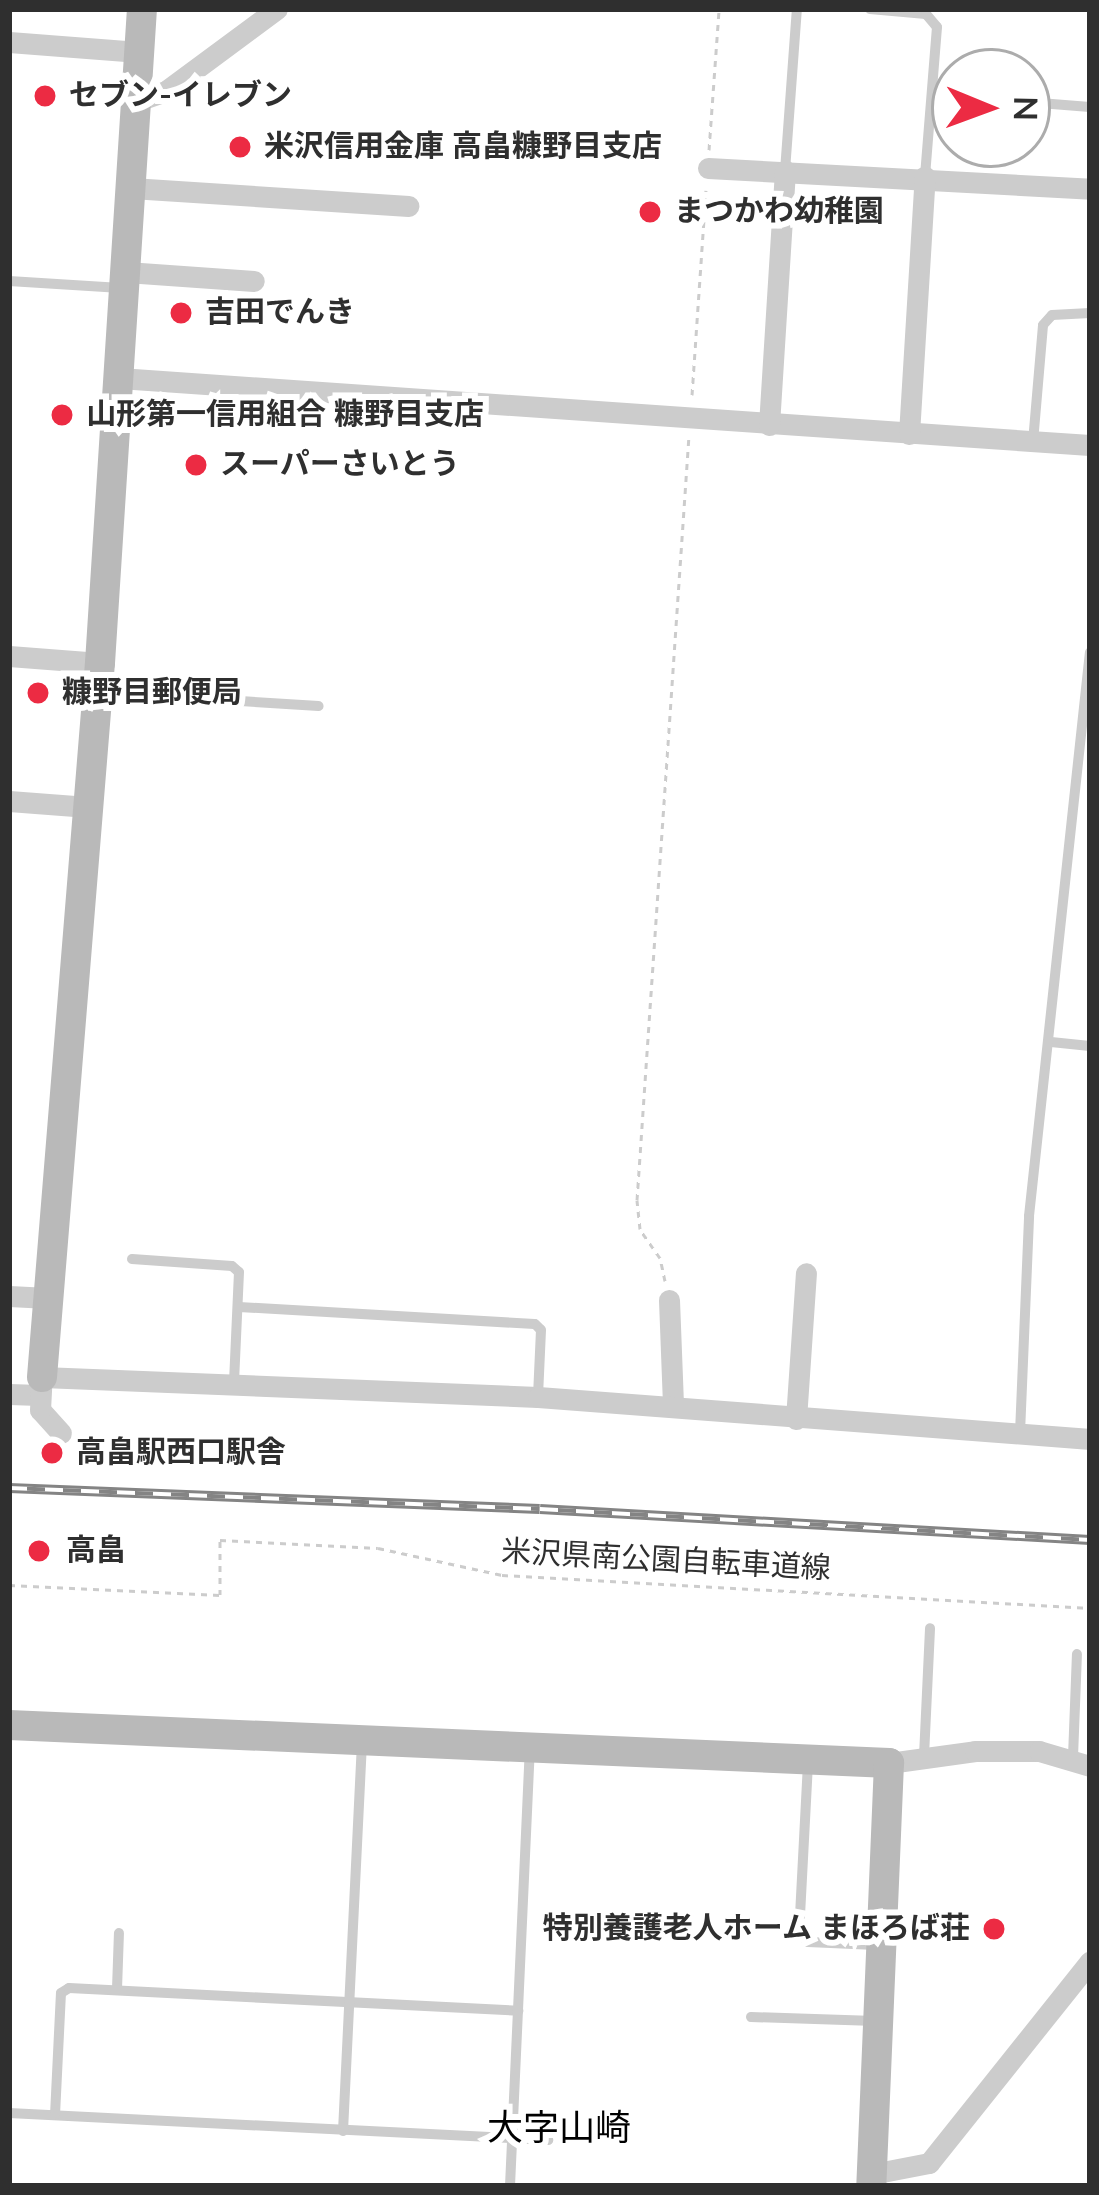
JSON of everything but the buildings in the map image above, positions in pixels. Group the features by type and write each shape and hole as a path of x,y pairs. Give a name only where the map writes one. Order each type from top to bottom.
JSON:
{"street":[{"path":"61,1433 40,1410 41,1386 99,678 142,9"},
{"path":"136,101 166,91 277,9"},
{"path":"9,42 139,52"},
{"path":"708,167 1090,189"},
{"path":"769,424 785,171"},
{"path":"908,434 926,176"},
{"path":"130,188 408,206"},
{"path":"125,280 254,281"},
{"path":"119,378 1090,445"},
{"path":"9,656 99,678"},
{"path":"9,801 88,807"},
{"path":"796,1419 806,1273"},
{"path":"9,1296 48,1298"},
{"path":"669,1300 673,1406"},
{"path":"9,1394 41,1386 235,1383 538,1397 1090,1438"},
{"path":"9,1725 889,1763 924,1756 1039,1751 1082,1761"},
{"path":"889,1763 872,2180 929,2163 1090,1961"}],"lane":[{"path":"785,171 797,9"},
{"path":"870,9 926,14 937,27 935,48"},
{"path":"1051,104 1090,107"},
{"path":"926,176 931,108"},
{"path":"9,281 125,280"},
{"path":"1033,442 1043,326 1052,315 1090,313"},
{"path":"1020,1433 1029,1216 1090,652"},
{"path":"99,678 320,706"},
{"path":"1051,1042 1090,1046"},
{"path":"132,1259 232,1266 239,1272 235,1383"},
{"path":"238,1306 535,1324 541,1330 538,1397"},
{"path":"924,1756 930,1628"},
{"path":"1077,1654 1082,1761"},
{"path":"343,2131 362,1742"},
{"path":"510,2186 531,1748"},
{"path":"808,1760 799,1932 808,1942 881,1945"},
{"path":"117,1989 119,1933"},
{"path":"55,2115 61,1993 68,1988 518,2011"},
{"path":"751,2017 878,2021"},
{"path":"9,2113 548,2140"}],"path":[{"path":"669,1300 660,1258 640,1229 637,1201 719,9"},
{"name":"米沢県南公園自転車道線","path":"9,1585 220,1595 220,1540 378,1548 502,1575 1090,1608"}],"railway":[{"path":"9,1488 540,1509 1090,1540"}],"place":[{"name":"セブン-イレブン","path":"45,96"},
{"name":"米沢信用金庫 高畠糠野目支店","path":"240,147"},
{"name":"まつかわ幼稚園","path":"650,212"},
{"name":"吉田でんき","path":"181,313"},
{"name":"山形第一信用組合 糠野目支店","path":"62,415"},
{"name":"スーパーさいとう","path":"196,465"},
{"name":"糠野目郵便局","path":"38,693"},
{"name":"高畠駅西口駅舎","path":"52,1453"},
{"name":"高畠","path":"39,1551"},
{"name":"特別養護老人ホーム まほろば荘","path":"994,1929"}],"district":[{"name":"大字山崎","path":"559,2129"}]}
